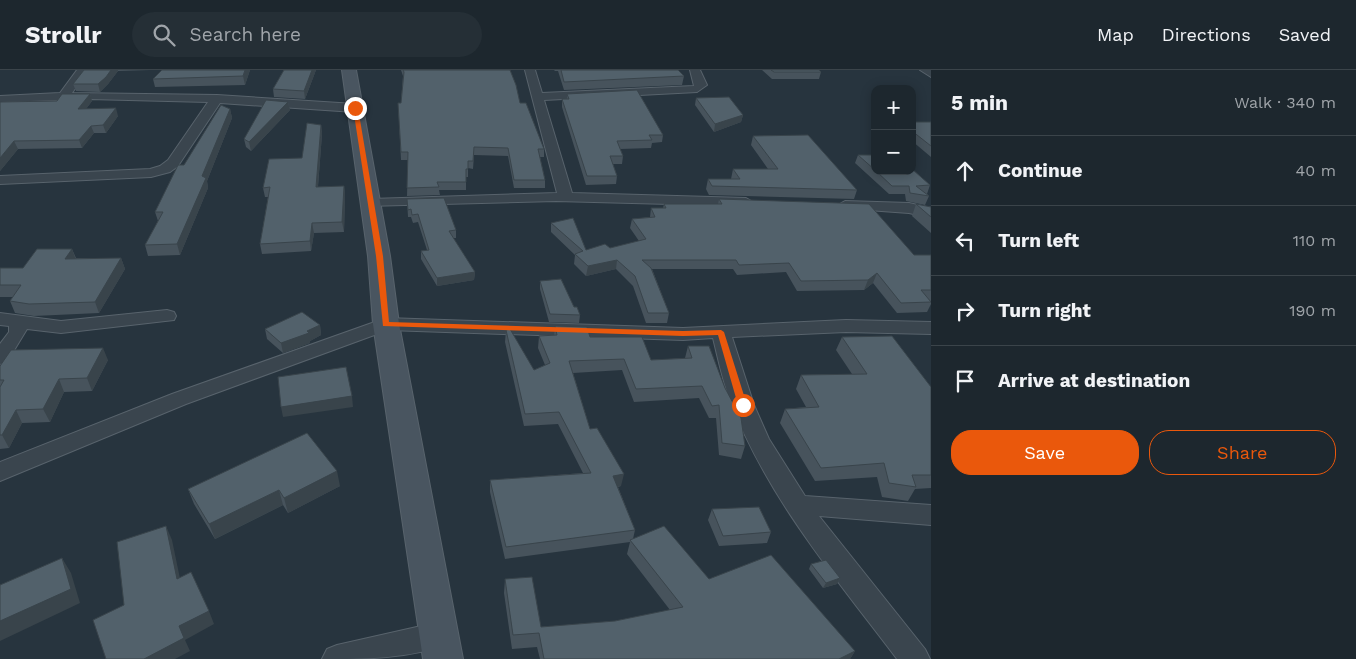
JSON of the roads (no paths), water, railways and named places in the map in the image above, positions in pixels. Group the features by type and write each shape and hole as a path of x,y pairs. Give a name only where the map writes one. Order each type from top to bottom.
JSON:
{"main road":[{"path":"349,70 379,256 386,324 441,647"}],"street":[{"path":"64,95 83,70"},
{"path":"530,70 566,197"},
{"path":"538,97 697,89 701,85 695,70"},
{"path":"925,70 931,74"},
{"path":"0,99 64,95 217,98 355,108"},
{"path":"0,180 151,173 165,169 173,163 217,98"},
{"path":"370,203 566,197 764,203"},
{"path":"834,205 909,208 931,213"},
{"path":"9,320 61,327 167,316"},
{"path":"0,358 18,332 9,320"},
{"path":"0,472 180,399 386,324 683,334 846,326 931,328"},
{"path":"721,332 743,405 765,451 798,506 914,659"},
{"path":"798,506 931,515"},
{"path":"337,659 441,647"}]}
